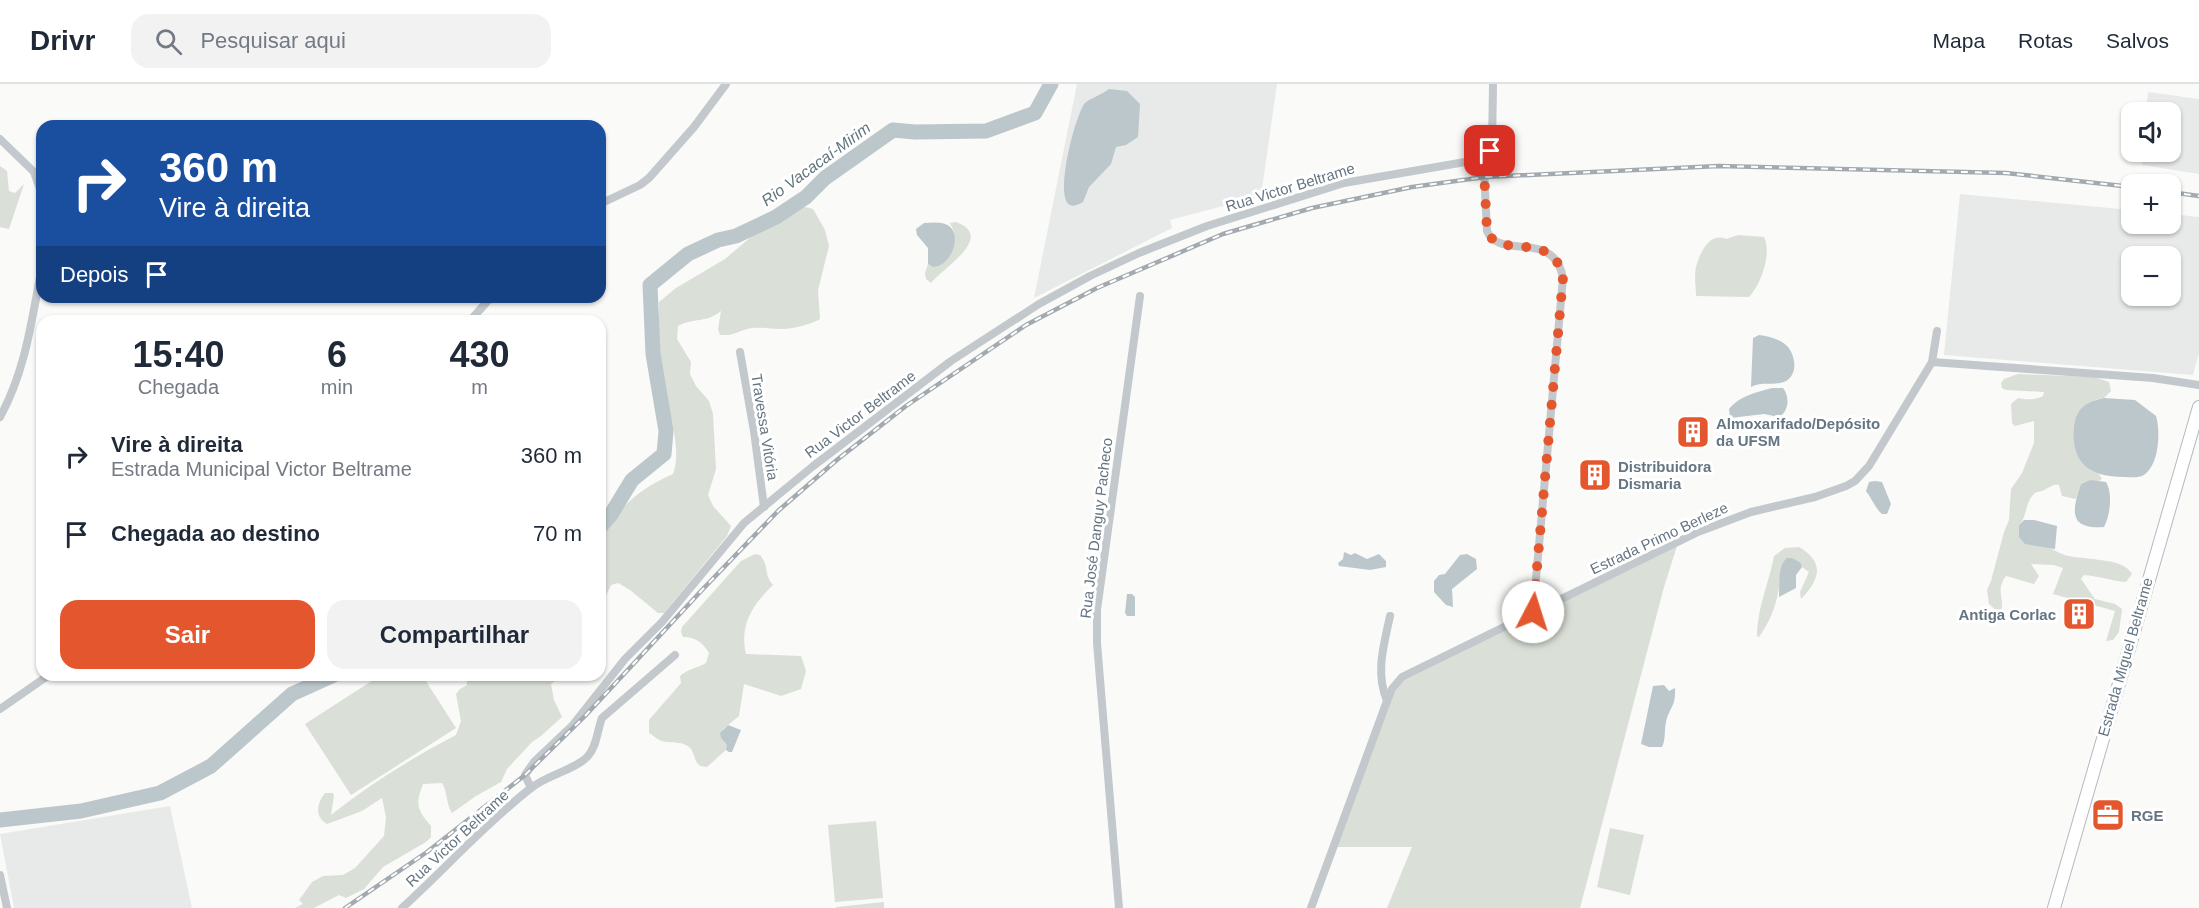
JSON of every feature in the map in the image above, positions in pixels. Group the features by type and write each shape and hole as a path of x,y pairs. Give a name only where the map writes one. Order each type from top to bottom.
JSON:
{"street":[{"path":"606,201 640,185 649,178 694,127 726,84"},
{"path":"1493,84 1491,146 1484,171 1487,231 1489,236 1498,242 1544,250 1558,261 1563,278 1533,612"},
{"path":"0,139 34,172 36,178"},
{"name":"Rua Victor Beltrame","path":"402,908 509,806 531,788 525,775 534,762 572,726 619,667 662,622 744,524 951,361 1039,304 1090,276 1139,253 1207,226 1344,183 1389,174 1465,162 1484,171"},
{"name":"Rua José Danguy Pacheco","path":"1119,908 1097,643 1097,610 1140,296"},
{"path":"0,417 12,394 24,361 36,298"},
{"path":"475,315 486,303"},
{"name":"Estrada Primo Berleze","path":"1311,908 1387,701 1392,689 1402,677 1698,532 1751,512 1815,497 1855,481 1878,453 1932,362 1938,331"},
{"name":"Travessa Vitória","path":"740,352 764,507"},
{"path":"1932,362 2153,378 2199,384"},
{"name":"Estrada Miguel Beltrame","path":"2054,908 2199,407"},
{"path":"1387,701 1382,688 1380,665 1390,616"},
{"path":"531,788 551,775 585,759 595,746 602,718 675,655"},
{"path":"0,709 40,681"},
{"path":"0,875 7,908"}],"shaded area":[{"path":"1077,84 1277,84 1261,196 1170,220 1172,228 1034,298"},
{"path":"1109,89 1127,91 1140,104 1138,137 1126,145 1116,147 1111,164 1089,187 1083,202 1072,206 1066,199 1064,187 1076,123 1085,103"},
{"path":"2148,92 2199,99 2199,174 2142,165 2142,162 2181,162 2181,102 2147,102"},
{"path":"0,166 7,171 9,191 15,193 24,184 9,229 0,227"},
{"path":"1960,194 2121,209 2121,234 2181,234 2181,215 2199,217 2199,353 2193,375 1944,355"},
{"path":"801,206 813,209 825,230 829,246 818,290 820,319 789,329 752,328 730,335 720,335 718,329 721,311 710,318 678,326 677,339 691,362 690,374 696,386 709,401 713,414 716,469 708,495 713,506 731,526 727,536 664,613 658,613 618,583 611,585 606,595 606,527 632,499 649,486 673,474 676,447 658,358 659,302 676,288 725,259 751,237"},
{"path":"956,222 967,228 971,236 968,244 954,262 931,283 926,279 925,273 928,264 933,267 954,232 950,223"},
{"path":"924,223 943,223 953,230 955,243 953,250 940,265 933,267 928,264 928,248 917,235 916,229"},
{"path":"1738,235 1764,237 1766,244 1764,268 1749,297 1696,296 1696,267 1706,245 1715,238 1726,239"},
{"path":"1759,335 1780,341 1789,349 1794,359 1794,370 1789,379 1776,384 1759,384 1751,387 1753,338"},
{"path":"2018,374 2094,377 2109,382 2111,391 2104,398 2094,400 2090,470 2099,474 2102,479 2097,482 2090,480 2081,484 2076,499 2062,496 2059,485 2037,492 2030,498 2019,525 2045,545 2062,554 2120,564 2132,574 2126,582 2084,575 2081,579 2095,599 2115,604 2122,609 2119,632 2113,640 2106,641 2115,611 2053,594 2063,568 2054,565 2031,564 2039,576 2034,584 2006,576 2001,586 2001,611 1989,604 1987,590 2009,520 2011,489 2022,473 2034,443 2034,421 2015,426 2012,423 2011,404 2018,398 2031,399 2043,396 2044,392 2002,388 2001,383 2004,379"},
{"path":"1772,388 1783,388 1787,395 1787,408 1779,417 1764,414 1730,418 1729,409 1738,401"},
{"path":"2104,398 2135,400 2156,416 2158,440 2155,458 2148,472 2142,476 2124,477 2101,474 2092,471 2079,459 2074,439 2077,415 2087,404"},
{"path":"2090,480 2106,482 2108,487 2110,504 2104,527 2084,525 2076,516 2076,502 2081,484"},
{"path":"1869,482 1882,482 1891,504 1887,514 1880,512 1866,491"},
{"path":"2024,520 2057,526 2055,549 2025,544 2019,537 2019,525"},
{"path":"1677,546 1664,587 1580,908 1387,908 1412,847 1336,847 1393,695 1403,681"},
{"path":"1799,547 1808,553 1816,565 1817,572 1812,585 1801,599 1800,592 1809,572 1802,567 1801,563 1781,569 1775,604 1759,637 1757,636 1759,615 1774,556 1785,548"},
{"path":"1344,552 1351,555 1355,553 1367,559 1379,554 1386,561 1386,567 1370,570 1339,566 1338,563 1343,559"},
{"path":"755,554 760,555 763,559 773,585 759,600 749,616 744,634 746,654 801,656 806,671 801,689 781,696 744,684 739,716 723,729 721,738 727,745 727,749 707,767 700,766 688,746 659,740 649,733 649,720 681,683 680,676 706,663 709,653 698,641 683,637 682,627 741,561"},
{"path":"1467,554 1476,559 1477,569 1452,589 1453,607 1446,605 1434,592 1434,581 1439,575 1445,574 1460,555"},
{"path":"1787,558 1801,563 1802,567 1796,575 1796,588 1779,597 1780,571"},
{"path":"1127,594 1135,597 1135,616 1127,616 1125,613"},
{"path":"372,681 426,681 456,728 351,795 305,724"},
{"path":"467,681 555,681 551,684 554,700 562,717 532,742 507,769 501,782 452,813 442,783 423,784 418,802 420,811 431,826 431,837 426,842 383,867 364,889 346,898 339,895 314,908 295,908 303,904 299,900 312,882 323,876 343,875 355,868 384,836 386,817 382,798 362,811 327,824 320,818 318,810 325,793 333,793 334,796 331,815 392,772 456,735 461,721 456,694 467,685"},
{"path":"1664,685 1669,691 1675,688 1674,699 1666,722 1664,741 1662,747 1649,747 1641,744 1653,686"},
{"path":"728,725 741,730 732,752 726,750 727,745 720,733"},
{"path":"170,806 192,908 14,908 0,834"},
{"path":"876,821 883,898 835,902 828,825"},
{"path":"1610,828 1644,835 1630,895 1597,887"},
{"path":"884,902 884,908 836,908 836,907"}],"waterway":[{"name":"Rio Vacacaí-Mirim","path":"606,520 632,480 664,454 666,431 653,354 650,285 688,254 718,240 736,236 776,217 806,197 825,178 893,130 986,131 1035,113 1051,84"},
{"name":"Rio Vacacaí-Mirim","path":"0,820 81,811 160,793 211,766 292,694 321,681"}],"railway":[{"path":"345,908 427,852 525,775 585,716 778,511 838,459 906,406 1026,325 1097,288 1223,234 1312,208 1412,187 1485,177 1719,166 2006,173 2121,186"},
{"path":"2181,194 2199,196"}],"place":[{"name":"Almoxarifado/Depósito da UFSM","path":"1693,432"},
{"name":"Distribuidora Dismaria","path":"1595,475"},
{"name":"Antiga Corlac","path":"2079,614"},
{"name":"RGE","path":"2108,815"}],"route":[{"path":"1490,151 1484,171 1489,236 1498,242 1533,247 1553,255 1562,268 1563,278 1533,612"}]}
